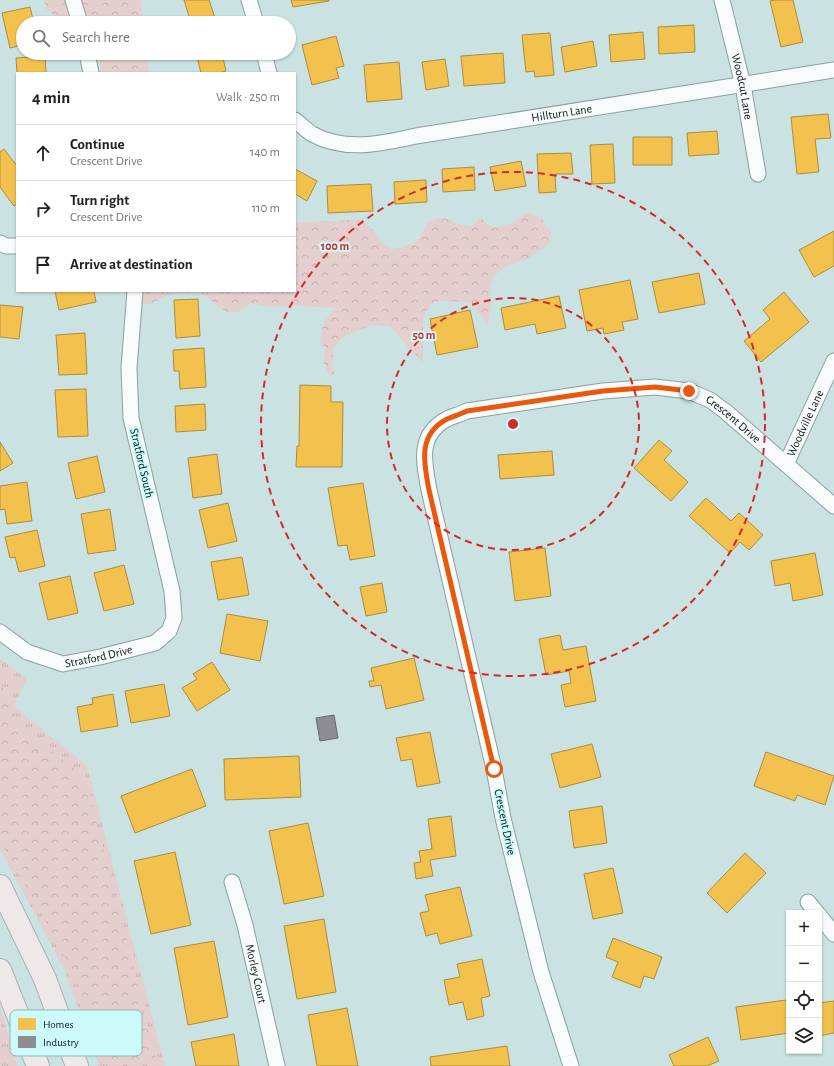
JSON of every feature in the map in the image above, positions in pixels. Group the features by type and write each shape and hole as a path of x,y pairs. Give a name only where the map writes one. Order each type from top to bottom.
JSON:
{"highway":[{"path":"0,886 45,979 56,1010"},
{"path":"0,970 16,1010"},
{"path":"34,1056 38,1066"},
{"path":"73,1056 77,1066"}],"street":[{"path":"73,0 78,16"},
{"path":"249,0 254,16"},
{"name":"Woodcut Lane","path":"722,0 743,85 758,174"},
{"path":"88,60 91,72"},
{"path":"266,60 269,72"},
{"name":"Hillturn Lane","path":"296,121 311,133 330,141 355,146 379,144 416,136 834,70"},
{"path":"0,243 6,246 16,246"},
{"name":"Stratford South","path":"135,292 129,368 131,418 172,591 174,618 168,631"},
{"name":"Woodville Lane","path":"786,464 834,361"},
{"name":"Crescent Drive","path":"571,1066 541,972 503,818 494,769 426,477 424,449 428,437 437,426 447,419 467,411 603,391 655,387 689,391 710,400 726,411 834,506"},
{"name":"Stratford Drive","path":"3,634 28,652 63,664 100,657 155,643 168,631"},
{"name":"Morley Court","path":"232,882 245,925 277,1066"},
{"path":"822,920 834,934"}],"green space":[{"path":"45,0 141,0 142,16 55,16 45,8"},
{"path":"98,60 148,60 149,72 103,72"},
{"path":"529,213 541,218 552,234 548,245 529,258 505,267 495,275 490,284 491,305 488,325 472,303 438,301 430,305 423,318 423,363 390,326 372,325 346,335 334,347 332,365 335,374 329,375 324,363 325,347 320,342 324,321 337,308 297,306 271,307 251,303 241,310 232,313 224,311 207,296 199,294 174,293 152,303 142,305 135,298 135,292 296,292 296,223 363,220 374,231 380,241 390,249 402,248 418,241 428,223 437,218 448,219 461,225 473,226 480,217 489,226 501,226 510,224"},
{"path":"0,659 27,678 14,706 87,766 165,1066 99,1066 95,1056 142,1056 142,1010 79,1010 64,969 0,849"},
{"path":"0,680 19,726 75,769 90,795 158,1066 106,1066 102,1056 142,1056 142,1010 86,1010 72,969 11,859 0,843"},
{"path":"0,1010 10,1041 10,1056 14,1056 17,1066 0,1066"}],"building: Homes":[{"path":"184,0 209,0 214,16 189,16"},
{"path":"291,0 329,0 329,1 293,7"},
{"path":"793,0 803,42 781,47 770,1"},
{"path":"30,7 32,16 16,16 16,47 10,48 2,13"},
{"path":"694,25 695,52 659,54 658,27"},
{"path":"643,32 645,59 611,62 609,35"},
{"path":"550,33 554,75 535,77 534,71 526,72 522,35"},
{"path":"336,36 344,66 336,68 339,78 312,85 302,45"},
{"path":"593,41 597,66 565,72 561,47"},
{"path":"503,53 505,83 464,86 461,56"},
{"path":"445,59 449,86 426,90 422,62"},
{"path":"16,60 45,60 46,72 17,72"},
{"path":"198,60 224,60 226,71 201,72"},
{"path":"399,62 402,99 367,102 364,65"},
{"path":"828,114 831,138 815,139 819,172 797,174 791,117"},
{"path":"717,131 719,154 689,156 687,133"},
{"path":"633,137 672,137 672,165 633,165"},
{"path":"613,144 615,183 592,184 590,145"},
{"path":"4,149 16,165 16,205 14,206 0,187 0,152"},
{"path":"571,153 573,174 555,174 556,192 539,193 537,154"},
{"path":"521,161 526,186 495,191 490,167"},
{"path":"474,167 475,190 443,192 442,169"},
{"path":"296,170 317,181 307,201 296,195"},
{"path":"426,180 427,202 395,204 394,182"},
{"path":"371,184 373,211 328,213 327,186"},
{"path":"834,231 834,266 814,277 799,250"},
{"path":"699,273 705,304 659,313 652,282"},
{"path":"630,280 638,319 622,322 624,330 604,334 603,328 587,331 579,290"},
{"path":"55,292 94,292 96,302 59,310"},
{"path":"784,292 809,322 761,362 744,341 770,319 763,310"},
{"path":"559,296 566,328 537,334 535,324 505,330 501,308"},
{"path":"198,299 200,336 176,338 174,300"},
{"path":"0,305 23,307 19,339 0,337"},
{"path":"470,310 478,347 437,355 430,319"},
{"path":"85,333 87,374 59,375 56,335"},
{"path":"204,348 206,387 180,389 179,371 174,371 173,350"},
{"path":"300,385 331,386 331,402 343,402 342,467 296,467 297,446 299,446"},
{"path":"86,389 88,436 58,437 55,390"},
{"path":"205,404 206,430 176,432 175,406"},
{"path":"659,440 672,451 664,460 688,482 671,501 634,468"},
{"path":"0,442 13,463 0,471"},
{"path":"552,451 554,475 500,479 498,455"},
{"path":"217,454 222,494 193,498 188,458"},
{"path":"97,456 105,492 76,499 68,463"},
{"path":"27,482 32,521 7,524 5,509 0,510 0,486"},
{"path":"363,483 375,556 350,560 347,545 338,546 328,488"},
{"path":"706,498 731,521 739,513 763,535 749,550 740,542 730,553 689,516"},
{"path":"228,503 237,541 208,548 199,510"},
{"path":"110,509 116,550 88,554 81,514"},
{"path":"37,530 45,566 19,572 15,557 10,558 5,537"},
{"path":"545,548 551,596 515,601 509,552"},
{"path":"815,553 823,595 793,601 790,583 775,586 771,561"},
{"path":"242,557 249,595 218,600 211,562"},
{"path":"124,565 134,604 104,611 94,573"},
{"path":"70,576 78,613 48,620 39,583"},
{"path":"382,583 387,612 366,616 360,587"},
{"path":"227,614 268,621 260,661 220,653"},
{"path":"560,635 563,650 586,646 596,701 565,707 561,685 571,683 569,671 546,675 539,639"},
{"path":"414,658 424,700 386,709 381,685 370,687 369,681 374,681 371,668"},
{"path":"212,662 230,690 197,711 182,688 197,679 193,674"},
{"path":"164,684 170,716 131,723 125,691"},
{"path":"113,694 118,726 81,732 77,707 93,704 92,698"},
{"path":"430,732 440,783 417,787 412,759 401,761 396,738"},
{"path":"592,744 601,777 560,788 551,754"},
{"path":"766,752 834,776 825,805 797,795 795,801 754,786"},
{"path":"299,756 301,797 225,800 224,759"},
{"path":"192,769 206,806 135,833 121,796"},
{"path":"602,806 607,843 574,848 569,811"},
{"path":"451,816 456,856 430,860 433,876 416,879 414,863 421,862 419,851 432,849 428,819"},
{"path":"308,823 324,896 284,904 269,831"},
{"path":"175,852 191,925 151,934 134,861"},
{"path":"745,853 766,873 727,913 707,893"},
{"path":"613,868 623,913 593,919 584,874"},
{"path":"460,887 472,936 440,944 437,933 426,936 420,913 429,911 425,895"},
{"path":"324,919 336,992 297,999 284,926"},
{"path":"613,938 662,957 654,979 644,976 640,988 612,977 618,962 606,957"},
{"path":"214,941 228,1017 188,1025 174,948"},
{"path":"482,959 490,996 481,998 484,1016 467,1020 463,1002 449,1005 444,980 460,977 457,964"},
{"path":"786,1000 786,1033 741,1040 736,1007"},
{"path":"834,1001 834,1033 822,1035 822,1018 822,1003"},
{"path":"347,1008 358,1066 317,1066 308,1015"},
{"path":"234,1034 239,1066 196,1066 191,1042"},
{"path":"708,1037 719,1061 707,1066 674,1066 669,1055"},
{"path":"507,1046 510,1066 431,1066 430,1057"}],"building: Industry":[{"path":"334,715 338,738 320,741 316,718"}],"route":[{"path":"494,769 424,465 424,449 428,437 437,426 447,419 467,411 603,391 655,387 689,391"}]}
